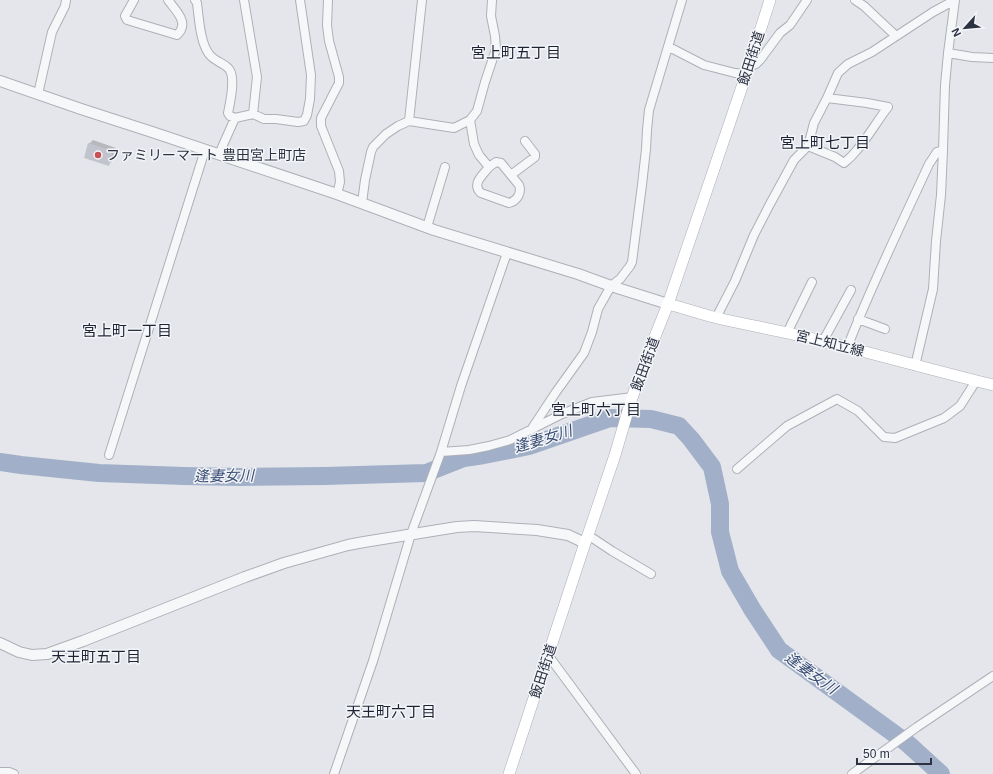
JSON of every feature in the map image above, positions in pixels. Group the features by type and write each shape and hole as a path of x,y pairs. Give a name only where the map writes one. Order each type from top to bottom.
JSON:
{"main road":[{"name":"飯田街道","path":"509,774 615,455 641,371 668,304 770,0"},
{"name":"宮上知立線","path":"668,304 716,318 823,341 993,385"}],"street":[{"path":"38,94 52,32 65,6 66,0"},
{"path":"134,0 125,16 127,20 177,35 182,31 183,21 168,0"},
{"path":"195,0 202,41 210,55 229,69 231,74 232,88 228,112 230,116 235,118 252,114 264,119 298,122 304,120 307,115 310,99 311,75 300,0"},
{"path":"244,0 257,77 252,114"},
{"path":"328,0 327,25 329,41 339,77 339,83 321,118 321,126 340,171 340,182 337,194"},
{"path":"408,121 422,0"},
{"path":"362,202 366,174 373,147 392,129 408,121 454,128 470,120 477,111 496,49 496,36 491,16 492,0"},
{"path":"531,430 584,353 592,332 598,309 611,286 620,279 632,262 642,185 649,110 682,0"},
{"path":"669,47 704,65 735,73 747,70 760,60 780,33 790,25 807,0"},
{"path":"855,0 864,6 896,36"},
{"path":"716,318 735,281 754,235 770,204 794,160 808,146 814,123 838,73 848,64 872,52 933,12 955,0"},
{"path":"915,366 933,289 941,195 945,85 955,0"},
{"path":"948,53 993,58"},
{"path":"0,81 362,202 427,227 668,304"},
{"path":"808,146 835,156 844,163 870,134 888,107 827,98"},
{"path":"218,154 235,118"},
{"path":"470,120 474,144 479,155 489,167"},
{"path":"511,176 535,157 535,154 525,141"},
{"path":"109,454 205,150"},
{"path":"847,348 858,319 929,164 937,152 943,150"},
{"path":"496,162 501,163 519,185 520,188 518,197 514,202 509,203 479,191 477,183 489,167 496,162"},
{"path":"427,227 445,167"},
{"path":"334,774 373,661 411,534 440,454 461,386 507,252"},
{"path":"787,333 812,282"},
{"path":"823,341 851,290"},
{"path":"858,319 884,329"},
{"path":"737,469 787,426 837,399 858,411 884,437 895,438 944,418 960,406 976,381"},
{"path":"440,454 469,450 510,440 562,414 592,402 632,400"},
{"path":"0,643 19,652 32,655 48,654 245,576 284,563 348,545 457,527 474,526 537,530 587,539 612,551 651,574"},
{"path":"548,655 636,774"},
{"path":"852,774 910,732 993,676"},
{"path":"0,772 9,772 14,774"}],"building":[{"name":"ファミリーマート 豊田宮上町店","path":"88,143 113,151 109,166 84,158"}],"waterway":[{"name":"逢妻女川","path":"0,462 99,473 184,476 325,476 426,473 464,458 529,446 610,418 651,419 679,426 712,467 720,504 720,532 730,571 752,609 779,650 907,743 941,774"}],"place":[{"name":"ファミリーマート 豊田宮上町店","path":"98,155"}],"district":[{"name":"宮上町五丁目","path":"516,53"},
{"name":"宮上町七丁目","path":"825,143"},
{"name":"宮上町一丁目","path":"127,331"},
{"name":"宮上町六丁目","path":"596,410"},
{"name":"天王町五丁目","path":"96,657"},
{"name":"天王町六丁目","path":"391,712"}]}
